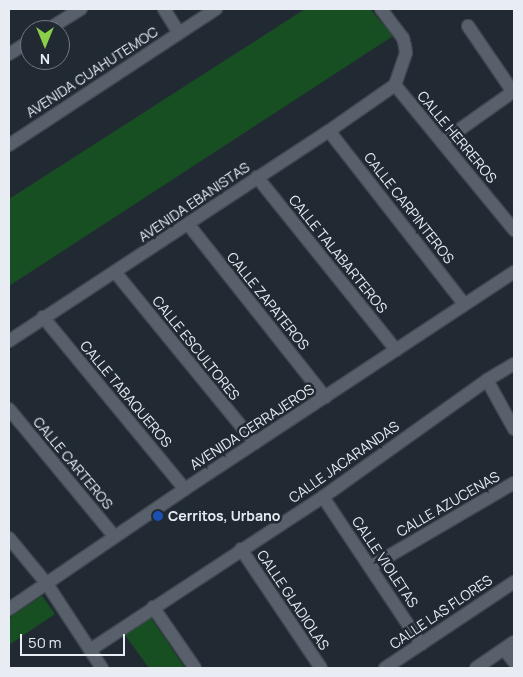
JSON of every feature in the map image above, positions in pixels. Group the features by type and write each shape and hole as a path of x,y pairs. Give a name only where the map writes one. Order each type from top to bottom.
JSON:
{"street":[{"path":"63,20 81,9"},
{"path":"164,9 180,33"},
{"name":"AVENIDA CUAHUTEMOC","path":"11,138 216,9"},
{"path":"388,11 403,38 406,53 395,85"},
{"path":"442,142 513,92 468,26"},
{"path":"9,54 20,47"},
{"name":"AVENIDA EBANISTAS","path":"9,341 330,131 395,85"},
{"name":"CALLE HERREROS","path":"395,85 514,230"},
{"name":"CALLE CARPINTEROS","path":"330,131 464,304"},
{"name":"CALLE TALABARTEROS","path":"258,177 396,350"},
{"name":"CALLE ZAPATEROS","path":"188,224 325,397"},
{"name":"CALLE ESCULTORES","path":"115,272 255,443"},
{"name":"AVENIDA CERRAJEROS","path":"9,609 114,536 514,272"},
{"name":"CALLE TABAQUEROS","path":"43,317 185,489"},
{"name":"CALLE JACARANDAS","path":"90,650 323,496 487,380 514,364"},
{"path":"487,380 514,429"},
{"name":"CALLE CARTEROS","path":"9,409 114,536"},
{"name":"CALLE AZUCENAS","path":"370,567 514,483"},
{"name":"CALLE VIOLETAS","path":"323,496 421,644"},
{"path":"9,538 47,584 102,668"},
{"name":"CALLE GLADIOLAS","path":"241,549 321,668"},
{"name":"CALLE LAS FLORES","path":"385,668 514,582"},
{"path":"153,607 195,668"},
{"path":"476,668 509,645 514,662"}],"green space":[{"path":"305,9 370,9 393,36 9,286 9,199"},
{"path":"42,596 55,614 9,645 9,618"},
{"path":"151,618 185,668 149,668 125,635"}],"place":[{"name":"Cerritos, Urbano","path":"158,516"}]}
